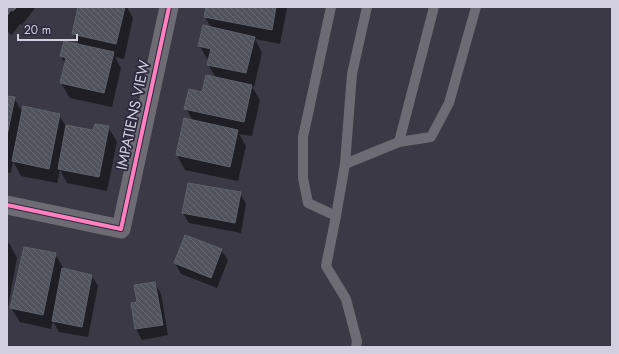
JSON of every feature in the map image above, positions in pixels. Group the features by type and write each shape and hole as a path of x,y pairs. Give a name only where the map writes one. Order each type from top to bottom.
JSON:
{"street":[{"name":"IMPATIENS VIEW","path":"7,204 121,229 169,7"}],"lane":[{"path":"331,7 303,136 303,178 308,202 336,216"},
{"path":"356,347 357,341 346,299 326,266 345,164 352,74 367,7"},
{"path":"399,142 434,7"},
{"path":"345,164 399,142 431,137 449,103 476,7"}],"building":[{"path":"7,7 17,7 13,11 11,10 7,16"},
{"path":"78,7 125,7 116,44 72,34"},
{"path":"206,7 276,7 272,30 204,17"},
{"path":"203,25 255,37 246,73 207,65 211,49 198,46"},
{"path":"64,41 114,52 104,93 60,83 66,58 60,56"},
{"path":"206,75 252,85 244,122 184,109 189,89 202,92"},
{"path":"7,96 15,97 7,136"},
{"path":"23,106 60,114 49,169 12,161"},
{"path":"184,118 238,130 230,167 176,155"},
{"path":"95,124 109,126 99,177 58,169 66,125 93,130"},
{"path":"188,183 241,192 235,223 182,213"},
{"path":"185,235 222,249 211,278 174,263"},
{"path":"24,247 56,253 43,315 10,308"},
{"path":"62,268 92,275 82,327 52,321"},
{"path":"155,282 163,325 135,329 131,303 137,302 134,285"}],"cycle path":[{"path":"7,205 121,229 169,7"}]}
